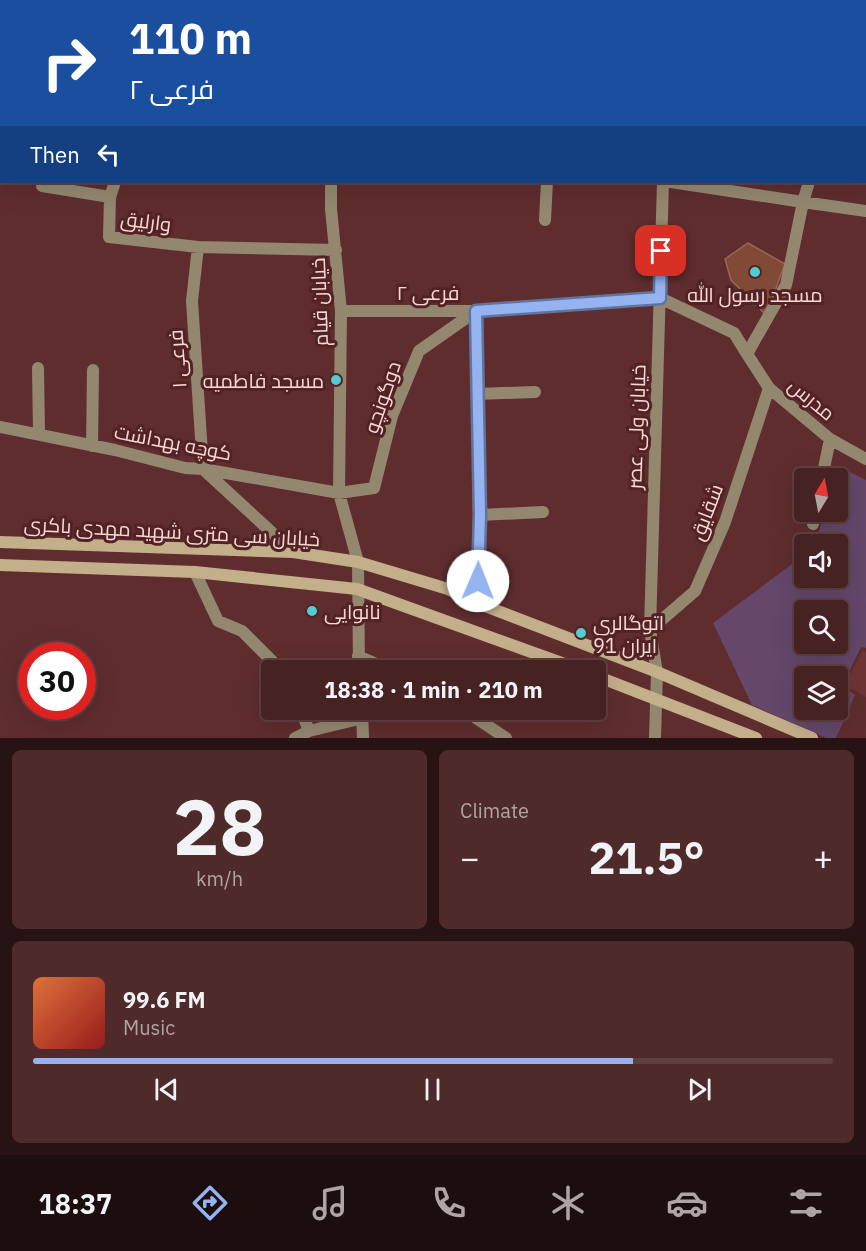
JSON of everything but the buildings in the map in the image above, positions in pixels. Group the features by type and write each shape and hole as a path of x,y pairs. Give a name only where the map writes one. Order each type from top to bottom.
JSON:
{"main road":[{"name":"خیابان سی متری شهید مهدی باکری","path":"0,542 293,552 358,562 448,589 477,603 657,672 812,738"},
{"name":"خیابان سی متری شهید مهدی باکری","path":"0,565 195,572 357,589 553,660"},
{"path":"606,680 755,738 761,716"}],"street":[{"name":"وارلیق","path":"115,183 110,197 109,237 198,247"},
{"name":"خیابان قیام","path":"331,183 331,209 341,311 339,493 358,562 358,660"},
{"path":"545,220 547,183"},
{"name":"خیابان ولی عصر","path":"655,738 657,672 650,630 663,183"},
{"path":"678,183 866,211"},
{"path":"747,354 786,285 809,183"},
{"path":"42,186 110,197"},
{"path":"198,247 336,250"},
{"name":"فرعی ۱","path":"198,247 192,301 203,469"},
{"name":"فرعی ۲","path":"341,311 476,311 660,298"},
{"name":"مدرس","path":"660,298 734,333 769,388 830,439 866,459"},
{"path":"476,311 480,515 477,603"},
{"name":"دوگونچو","path":"339,493 374,488 392,416 419,351 476,311"},
{"path":"38,369 39,434"},
{"path":"92,446 93,370"},
{"name":"شقایق","path":"650,630 695,591 725,522 769,388"},
{"path":"477,394 535,392"},
{"name":"کوچه بهداشت","path":"0,427 115,450 184,468 203,469 339,493"},
{"path":"824,468 830,439"},
{"path":"203,469 293,552"},
{"path":"480,515 543,512"},
{"path":"195,572 218,621 242,631 271,660"},
{"path":"358,656 367,660"},
{"path":"305,720 309,731"},
{"path":"295,738 344,720"},
{"path":"363,720 363,738"},
{"path":"479,720 506,738"}],"shaded area":[{"path":"848,471 866,480 866,648 861,647 848,674 848,666 794,666 794,720 844,720 836,738 826,738 752,705 713,623 794,562 794,588 848,588 848,534 818,534 822,522 848,522"},
{"path":"862,651 866,652 866,697 848,687 848,679"},
{"path":"848,690 855,695 848,711"}],"place":[{"name":"مسجد رسول الله","path":"755,272"},
{"name":"مسجد فاطمیه","path":"336,380"},
{"name":"نانوایی","path":"312,611"},
{"name":"اتوگالری ایران 91","path":"581,633"}],"route":[{"path":"478,581 480,515 476,311 660,298 661,251"}]}
